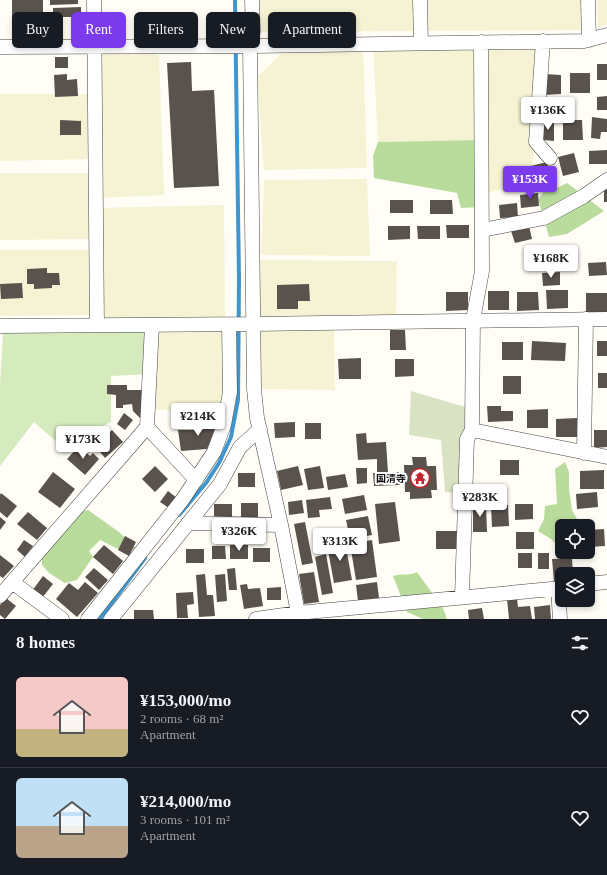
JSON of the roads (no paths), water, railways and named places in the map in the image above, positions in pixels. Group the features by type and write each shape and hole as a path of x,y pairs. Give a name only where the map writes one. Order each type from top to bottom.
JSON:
{"street":[{"path":"94,0 94,12"},
{"path":"252,0 252,12"},
{"path":"420,0 420,43"},
{"path":"588,0 589,40"},
{"path":"260,46 589,40 607,35"},
{"path":"543,41 536,142 550,158"},
{"path":"462,597 467,439 472,430 474,320 482,271 481,42"},
{"path":"0,47 71,46"},
{"path":"126,46 206,46"},
{"path":"94,48 98,325"},
{"path":"250,48 254,389 260,429 301,615"},
{"path":"482,230 544,218 584,196 607,180"},
{"path":"584,453 586,319"},
{"path":"0,326 607,319"},
{"path":"88,619 183,499 214,452 224,425 230,392 230,324"},
{"path":"0,596 147,427 152,325"},
{"path":"147,427 196,480"},
{"path":"111,619 220,484 240,447 260,429"},
{"path":"472,430 607,457"},
{"path":"188,523 281,525"},
{"path":"12,582 62,619"},
{"path":"595,583 607,582"},
{"path":"256,619 555,588"},
{"path":"560,607 560,619"}],"waterway":[{"path":"179,515 206,483 219,463 231,437 238,400 239,279 235,0"},
{"path":"100,619 145,558"}],"place":[{"name":"国清寺","path":"420,478"}]}
